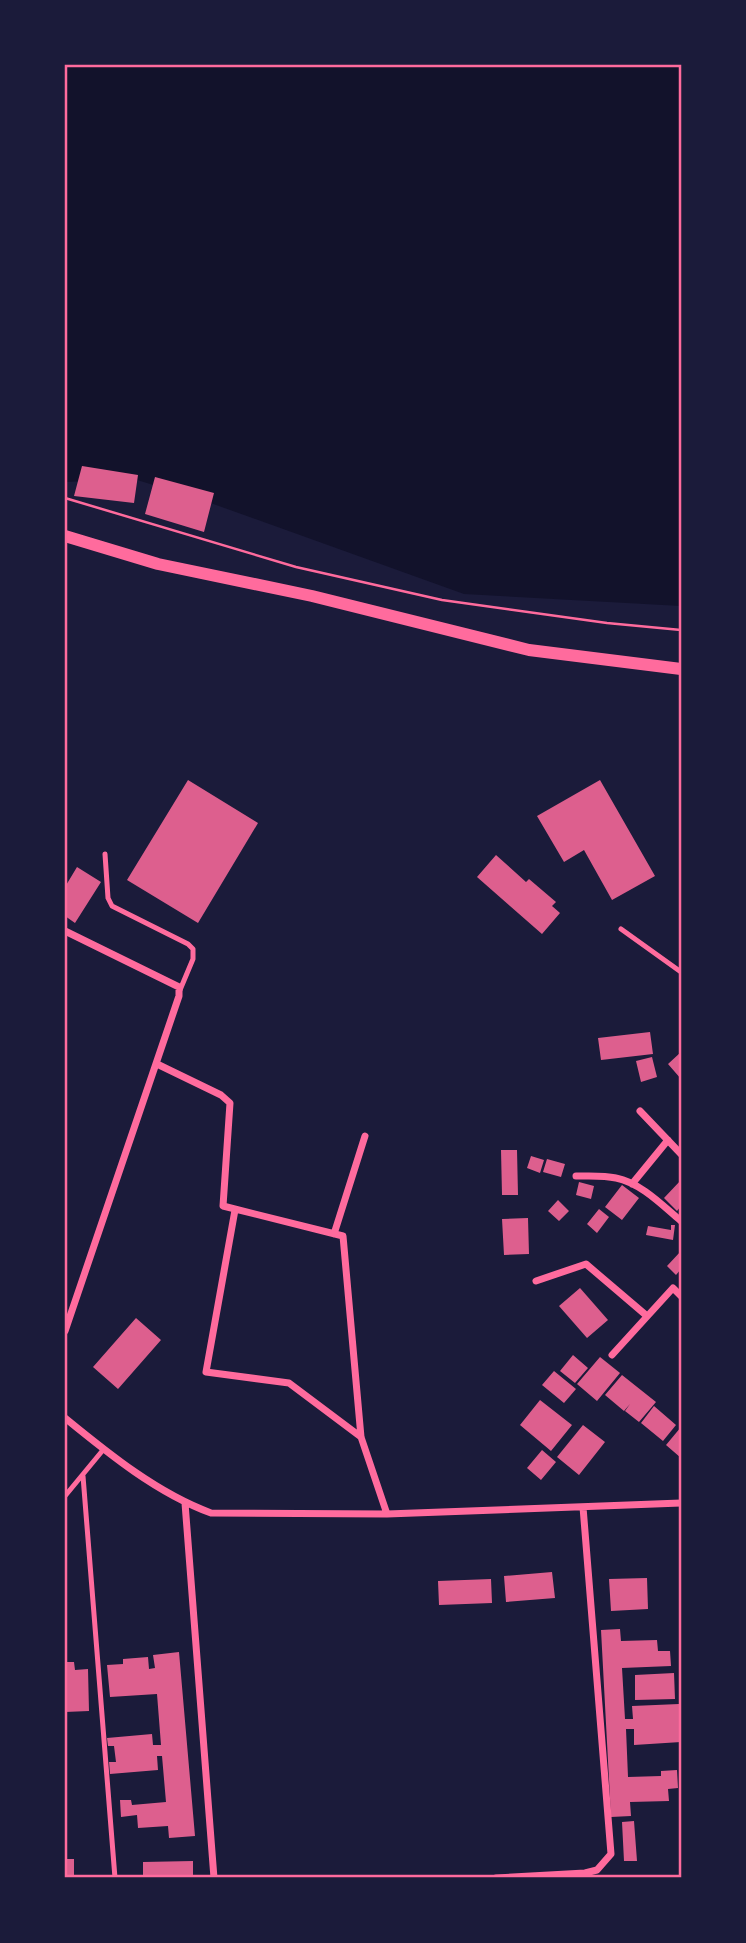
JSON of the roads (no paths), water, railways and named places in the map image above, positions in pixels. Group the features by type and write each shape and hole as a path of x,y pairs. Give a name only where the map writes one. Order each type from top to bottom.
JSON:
{"street":[{"path":"65,536 158,564 312,596 529,650 681,669"},
{"path":"65,931 179,987 65,1331"},
{"path":"156,1063 221,1095 230,1103 223,1206 343,1236 361,1437 387,1514"},
{"path":"640,1111 681,1154"},
{"path":"334,1234 365,1136"},
{"path":"632,1184 668,1140"},
{"path":"576,1176 615,1178 632,1184 681,1221"},
{"path":"235,1210 206,1372 289,1383 361,1437"},
{"path":"536,1281 586,1264 647,1316"},
{"path":"612,1355 673,1288 681,1296"},
{"path":"65,1418 103,1450 185,1503 211,1513 387,1514 681,1503"},
{"path":"185,1503 214,1878"},
{"path":"496,1878 585,1873 597,1870 611,1854 583,1507"}],"lane":[{"path":"105,854 108,898 112,906 193,949 193,959 179,993"},
{"path":"621,929 681,972"},
{"path":"65,1496 103,1450"},
{"path":"83,1476 115,1878"}]}
